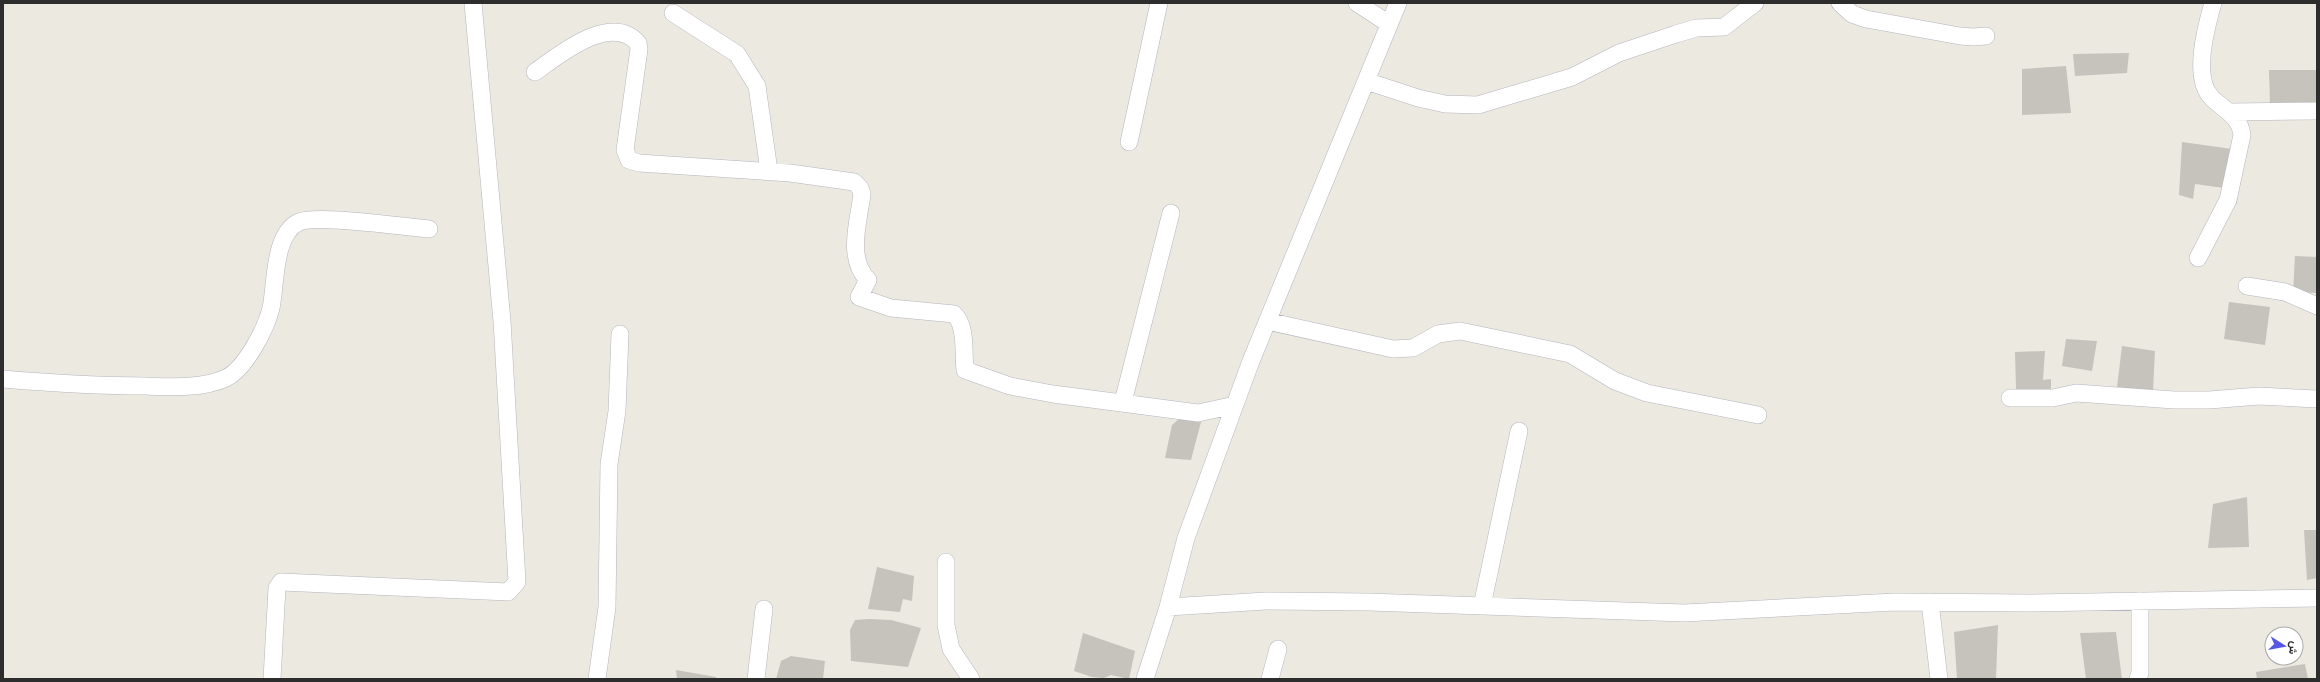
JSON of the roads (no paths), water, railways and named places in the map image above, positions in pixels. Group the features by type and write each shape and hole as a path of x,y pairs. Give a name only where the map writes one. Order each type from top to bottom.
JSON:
{"street":[{"path":"272,679 277,588 281,582 508,592 517,582 502,321 474,3"},
{"path":"1129,142 1158,3"},
{"path":"1357,3 1389,24"},
{"path":"1145,679 1168,607 1186,538 1235,405 1267,321 1398,3"},
{"path":"1366,81 1418,98 1445,104 1478,105 1572,77 1619,53 1676,34 1696,28 1724,27 1755,3"},
{"path":"1840,3 1852,14 1866,19 1960,36 1986,36"},
{"path":"2198,258 2228,200 2242,145 2241,128 2231,112 2212,99 2205,90 2202,68 2205,36 2213,3"},
{"path":"673,13 737,54 757,86 769,171"},
{"path":"535,72 581,40 605,34 627,34 638,43 639,49 625,150 629,160 639,163 769,171 845,179 857,184 862,194 855,244 857,258 868,280 859,297 891,308 954,314 957,317 964,340 965,370 1017,387 1053,394 1198,413 1235,405"},
{"path":"2231,112 2317,111"},
{"path":"1123,402 1171,213"},
{"path":"3,379 98,386 181,387 225,378 239,370 264,326 271,308 274,275 280,248 292,226 300,222 320,219 429,229"},
{"path":"2247,286 2285,292 2317,306"},
{"path":"1267,321 1404,350 1413,348 1438,334 1460,331 1570,354 1615,381 1647,393 1758,415"},
{"path":"597,679 607,607 609,464 617,410 620,334"},
{"path":"2010,398 2053,398 2076,393 2174,400 2209,400 2259,396 2317,399"},
{"path":"1482,606 1519,431"},
{"path":"946,562 946,625 951,649 971,679"},
{"path":"1168,607 1266,601 1684,612 1808,605 1930,602 2317,598"},
{"path":"2138,679 2140,673 2140,601"},
{"path":"1930,602 1939,679"},
{"path":"756,679 764,609"},
{"path":"1270,679 1278,649"}]}
